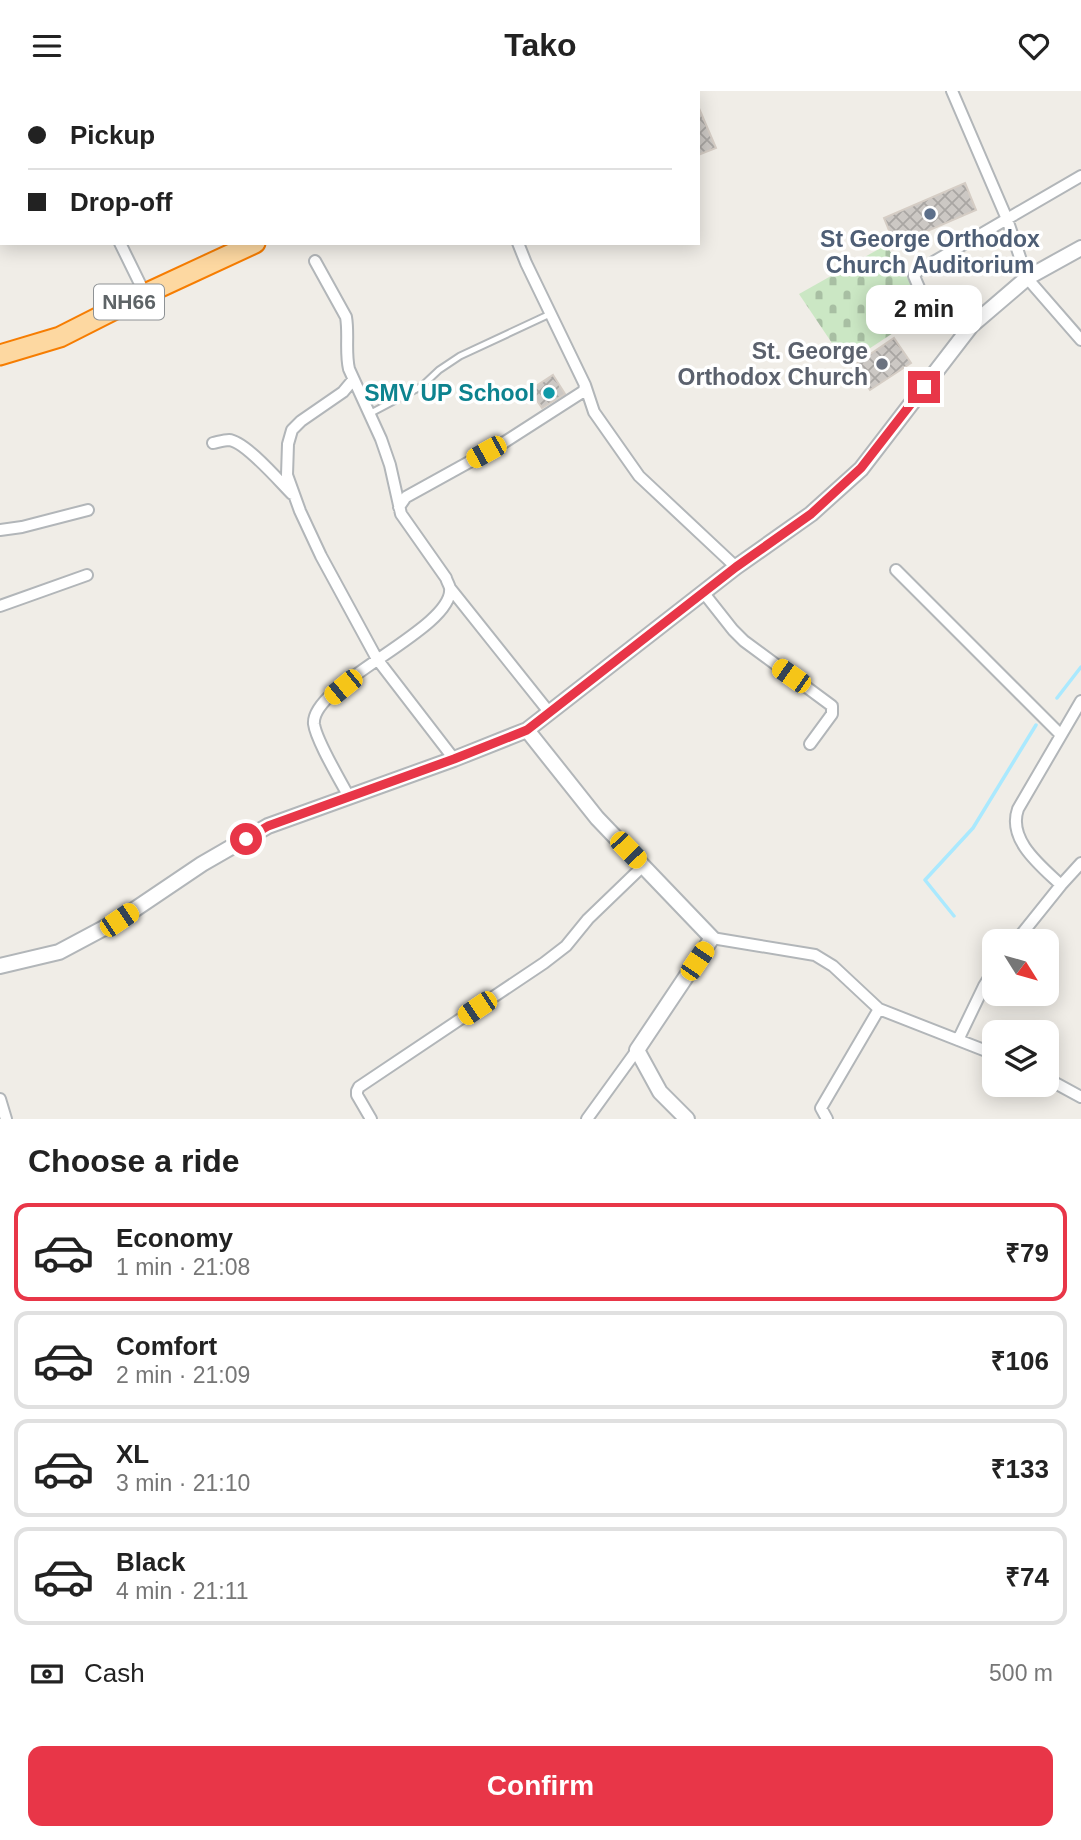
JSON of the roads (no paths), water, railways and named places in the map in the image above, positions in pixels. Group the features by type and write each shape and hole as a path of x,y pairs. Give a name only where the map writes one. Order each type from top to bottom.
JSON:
{"highway":[{"name":"NH66","path":"0,355 60,337 251,245"}],"street":[{"path":"952,91 1007,219 1027,278 1081,340"},
{"path":"920,290 914,276 918,271 1081,176"},
{"path":"121,245 145,294"},
{"path":"519,245 585,385 594,412 639,476 736,567"},
{"path":"0,966 59,952 119,920 202,864 268,826 527,730 703,592 811,514 861,468 971,327 1027,278 1081,248"},
{"path":"315,261 346,317 346,358 390,465 401,513 446,578 450,588 549,712"},
{"path":"353,380 343,392 292,430 286,459 287,475 321,556 377,659 454,759"},
{"path":"399,507 406,497 500,445 580,394 585,385"},
{"path":"213,443 230,440 238,443 294,496"},
{"path":"0,530 88,510"},
{"path":"896,570 1061,735"},
{"path":"0,606 87,575"},
{"path":"349,797 318,736 314,725 317,710 377,659 425,627 449,597 450,588"},
{"path":"703,592 744,641 832,706 832,714 810,744"},
{"path":"1061,885 1034,860 1015,827 1015,817 1081,701"},
{"path":"527,730 597,818 712,938 815,955 833,966 879,1009 982,1049"},
{"path":"1026,929 1081,863"},
{"path":"371,1119 357,1095 359,1087 566,946 589,919 643,866"},
{"path":"587,1119 712,938"},
{"path":"958,1040 982,989"},
{"path":"827,1119 821,1108 879,1009"},
{"path":"637,1050 660,1091 687,1119"},
{"path":"1059,1085 1081,1097"},
{"path":"0,1099 3,1117"}],"lane":[{"path":"370,414 422,386 460,356 550,314"}],"waterway":[{"path":"1057,698 1081,667"},
{"path":"954,916 925,880 973,828 1036,725"}],"place":[{"name":"St George Orthodox Church Auditorium","path":"930,214"},
{"name":"St. George Orthodox Church","path":"882,364"},
{"name":"SMV UP School","path":"549,393"}]}
